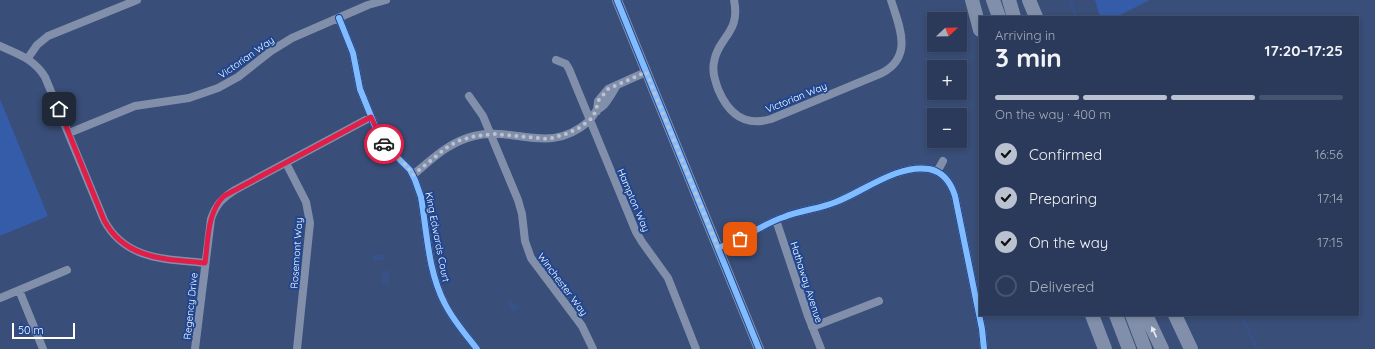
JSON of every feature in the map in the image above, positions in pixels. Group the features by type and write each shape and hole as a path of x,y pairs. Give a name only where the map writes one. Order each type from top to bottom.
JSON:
{"highway":[{"path":"972,0 979,26"},
{"path":"993,0 999,16"},
{"path":"1009,0 1014,16"},
{"path":"1029,0 1036,16"},
{"path":"1088,316 1095,349"},
{"path":"1092,316 1105,349"},
{"path":"1116,316 1129,349"},
{"path":"1132,316 1145,349"},
{"path":"1146,316 1162,349"},
{"path":"1175,316 1191,349"}],"street":[{"path":"28,58 37,45 48,36 137,0"},
{"name":"Victorian Way","path":"69,133 135,106 146,103 185,99 218,88 246,71 286,42 305,32 368,5 386,0"},
{"path":"617,0 759,349"},
{"name":"Victorian Way","path":"734,0 735,16 732,28 716,56 714,74 720,94 731,111 742,118 754,121 771,119 882,73 890,68 900,53 903,41 891,0"},
{"name":"King Edwards Court","path":"339,18 351,48 360,89 382,142 406,165 413,175 421,197 436,285 450,313 477,349"},
{"path":"0,46 28,58 45,76 104,220 119,240 133,250 148,256 205,263"},
{"name":"Hampton Way","path":"556,60 566,64 569,69 636,232 668,278 696,349"},
{"path":"413,175 440,152 452,144 466,138 491,134 555,139 573,131 590,120 596,111 598,101 608,89 646,72"},
{"name":"Winchester Way","path":"469,96 481,111 520,206 525,241 531,258 582,326 593,349"},
{"name":"Regency Drive","path":"196,349 211,219 218,202 224,196 371,117"},
{"path":"937,172 943,161"},
{"name":"Rosemont Way","path":"286,163 303,196 308,209 310,224 297,349"},
{"path":"718,248 740,239 776,220 836,202 880,180 905,171 928,169 937,172 948,181 955,196 979,314"},
{"name":"Hathaway Avenue","path":"776,220 812,327 821,349"},
{"path":"0,298 67,270"},
{"path":"19,290 43,349"},
{"path":"812,327 879,301"},
{"path":"979,316 984,349"}],"shaded area":[{"path":"1095,0 1150,0 1118,16 1100,16"},
{"path":"0,99 48,216 0,236"},
{"path":"384,254 385,260 373,262 372,256"},
{"path":"382,271 389,271 389,284 382,284"},
{"path":"511,300 518,307 516,311 513,311 508,305 509,301"}],"waterway":[{"path":"1070,0 1076,16"},
{"path":"1241,316 1257,349"}],"cycle path":[{"path":"617,0 759,349"},
{"path":"339,18 353,53 360,89 382,142 410,170 415,180 421,197 429,252 439,292 452,316 477,349"},
{"path":"718,248 746,236 778,219 836,202 893,174 905,170 934,170 943,175 949,183 955,196 979,314"},
{"path":"979,316 984,349"}],"way so far":[{"path":"384,144 406,165 413,175 440,152 452,144 466,138 495,134 555,139 573,131 590,120 596,111 598,101 608,89 646,72 718,248 740,239"}],"route":[{"path":"59,109 106,225 114,235 129,248 148,256 205,263 211,219 218,202 224,196 371,117 384,144"}]}
